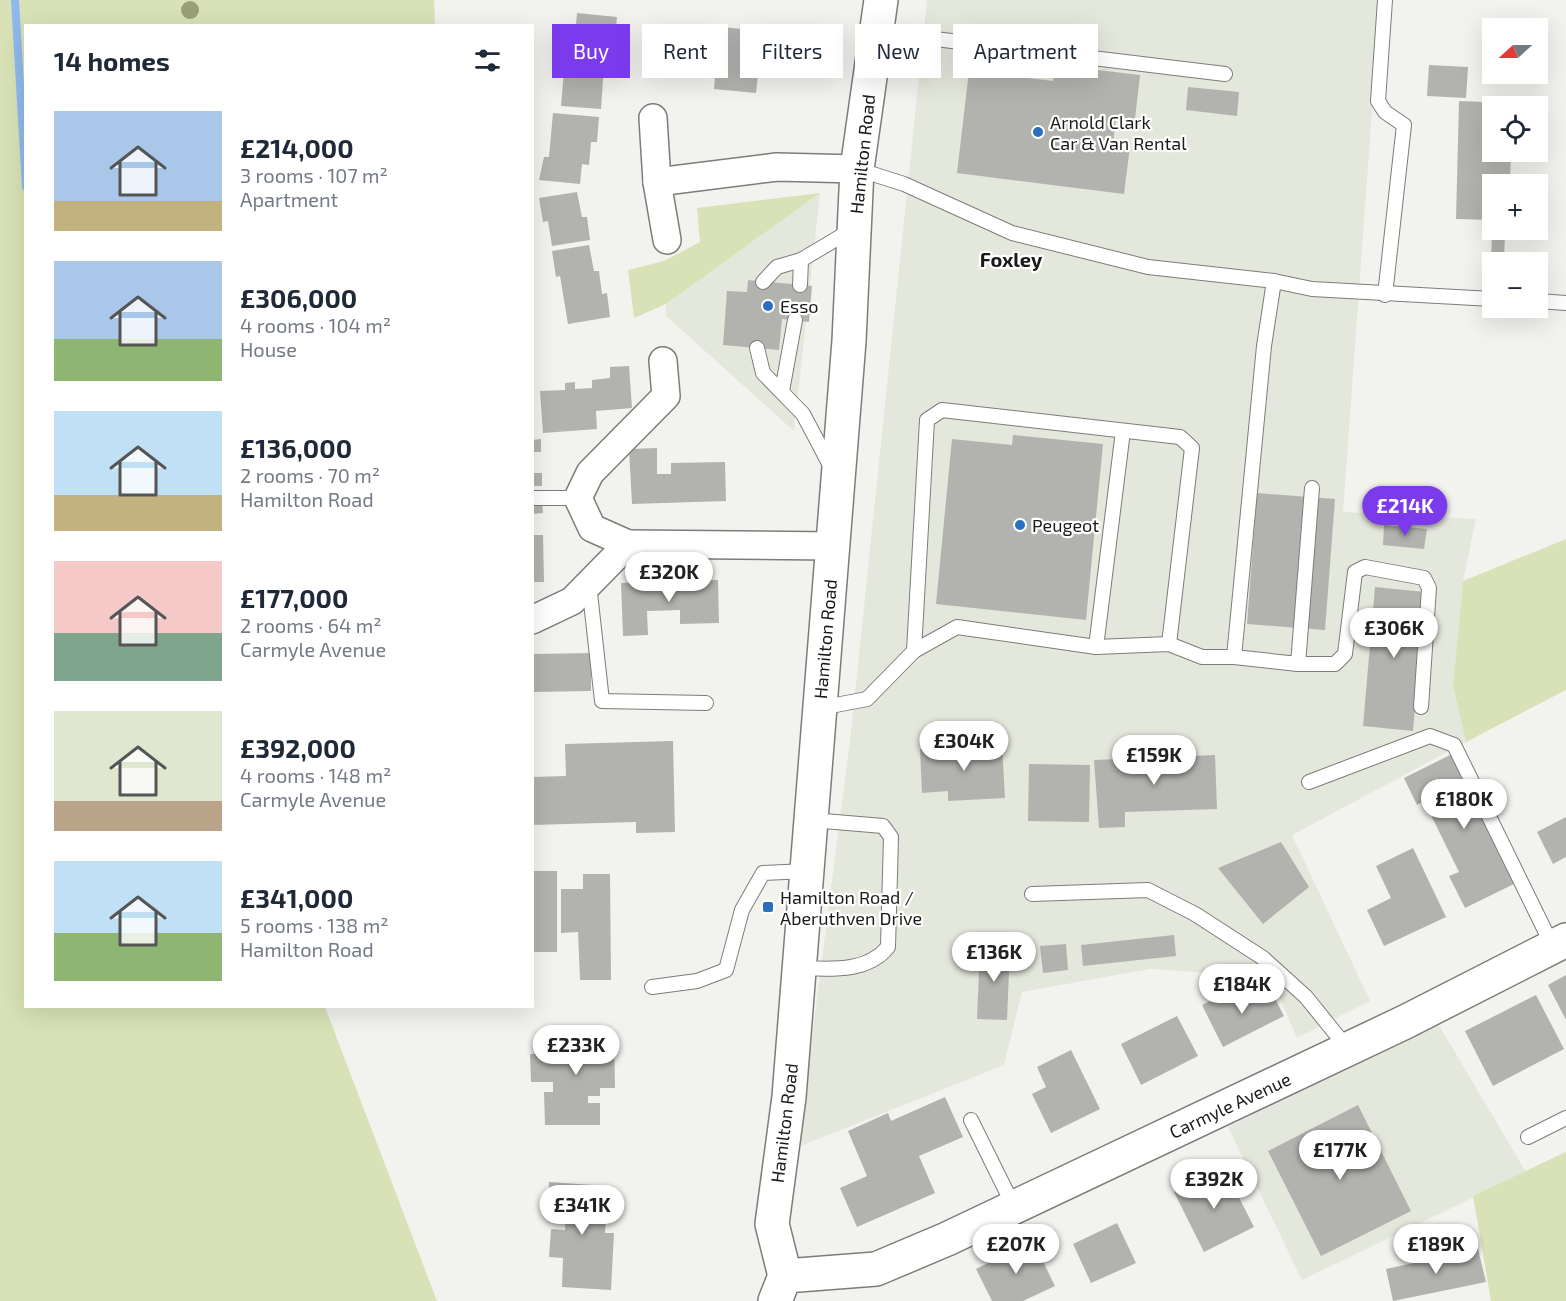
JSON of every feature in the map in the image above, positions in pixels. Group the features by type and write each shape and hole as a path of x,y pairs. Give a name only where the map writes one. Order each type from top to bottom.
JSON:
{"street":[{"name":"Hamilton Road","path":"780,1289 772,1224 789,1097 838,479 857,169 879,16"},
{"path":"653,118 657,182 667,240"},
{"path":"657,182 777,167 857,169"},
{"path":"663,361 666,396 590,473 578,498 592,528 628,544 833,546"},
{"path":"534,619 572,601 589,581 628,544"},
{"name":"Carmyle Avenue","path":"780,1289 876,1269 1014,1207 1348,1049 1560,943"}],"lane":[{"path":"1385,0 1378,101 1385,112 1404,125 1385,295"},
{"path":"879,16 1226,74"},
{"path":"857,169 904,184 1012,233 1148,267 1274,281 1312,289 1385,295 1482,299"},
{"path":"763,282 777,267 801,260 854,229"},
{"path":"800,285 801,260"},
{"path":"1234,657 1264,346 1274,281"},
{"path":"1548,302 1566,303"},
{"path":"782,392 795,320"},
{"path":"757,348 763,373 813,429 838,479"},
{"path":"914,651 927,420 942,411 1180,437 1192,448 1168,644"},
{"path":"1096,647 1123,431"},
{"path":"1298,663 1312,488"},
{"path":"534,498 578,498"},
{"path":"820,708 867,699 914,651 957,627 1096,647 1168,644 1202,657 1335,664 1345,654 1355,572 1365,567 1424,578 1429,588 1421,707"},
{"path":"589,581 602,702 706,703"},
{"path":"1309,782 1430,736 1454,745 1560,943"},
{"path":"799,968 830,969 864,965 879,958 888,947 891,837 883,826 871,823 811,820"},
{"path":"652,987 697,981 726,970 742,910 763,873 807,871"},
{"path":"1032,894 1148,890 1195,914 1263,958 1306,997 1348,1049"},
{"path":"1528,1137 1566,1118"},
{"path":"971,1120 1014,1207"}],"shaded area":[{"path":"927,0 1380,0 1343,512 1476,519 1463,581 1453,686 1466,742 1292,835 1370,1001 1297,1038 1271,977 1150,969 1022,992 1004,1065 798,1147 851,732 919,78 941,78 941,24 925,24"},
{"path":"820,193 794,431 666,316 666,304"},
{"path":"1437,1022 1526,1172 1302,1280 1228,1127"}],"green space":[{"path":"0,0 434,0 435,24 24,24 24,1008 325,1008 437,1301 0,1301"},
{"path":"820,193 666,304 634,318 628,270 664,261 700,242 697,208"},
{"path":"1566,539 1566,690 1466,742 1453,686 1463,581"},
{"path":"1566,1152 1566,1301 1491,1301 1473,1196"}],"building":[{"path":"577,13 617,17 616,24 576,24"},
{"path":"728,28 740,29 740,78 758,78 756,93 714,89 715,78 728,78"},
{"path":"1429,65 1468,67 1466,98 1427,96"},
{"name":"Arnold Clark Car & Van Rental","path":"1098,70 1140,75 1135,119 1116,117 1113,144 1130,146 1124,194 957,173 968,78 1028,78 1053,81 1053,78 1098,78"},
{"path":"563,78 603,78 601,109 561,106"},
{"path":"1188,87 1239,92 1237,116 1186,110"},
{"path":"1459,101 1482,102 1482,162 1511,162 1510,174 1482,174 1482,220 1456,219"},
{"path":"553,113 599,117 597,142 591,142 589,165 582,164 580,184 539,180 544,157 549,157"},
{"path":"577,192 582,217 587,217 590,240 552,246 548,221 543,222 539,198"},
{"path":"1492,240 1505,240 1504,252 1491,252"},
{"path":"589,245 594,271 599,271 602,294 607,293 610,317 568,324 560,276 556,277 552,251"},
{"name":"Esso","path":"748,280 812,286 809,322 782,319 779,350 723,345 727,291 747,292"},
{"path":"629,366 632,408 596,411 597,429 543,433 540,391 565,390 565,383 575,382 575,389 592,388 592,380 610,378 610,367"},
{"name":"Peugeot","path":"1013,435 1103,444 1086,620 936,604 952,439 1012,445"},
{"path":"541,439 541,452 534,452 534,440"},
{"path":"657,448 657,474 671,474 671,463 725,462 726,501 632,504 629,449"},
{"path":"534,473 542,473 542,486 534,486"},
{"path":"1257,493 1335,499 1325,630 1247,624"},
{"path":"534,501 542,501 543,513 534,514"},
{"path":"1384,525 1427,529 1424,549 1383,545"},
{"path":"534,535 543,535 544,582 534,582"},
{"path":"718,580 719,623 680,624 680,610 647,611 648,635 623,636 621,583"},
{"path":"1375,587 1425,592 1413,731 1363,726"},
{"path":"591,653 591,691 534,692 534,654"},
{"path":"673,741 675,832 636,833 636,822 534,825 534,777 566,776 565,744"},
{"path":"1002,745 1005,798 948,801 948,791 922,793 920,749"},
{"path":"1456,752 1520,881 1465,908 1449,876 1459,872 1424,801 1417,805 1404,778"},
{"path":"1215,755 1217,809 1125,812 1125,827 1099,828 1094,760"},
{"path":"1029,764 1090,765 1089,822 1028,821"},
{"path":"1566,817 1566,857 1553,864 1537,832"},
{"path":"1281,842 1309,887 1263,924 1218,868"},
{"path":"1413,848 1446,917 1384,946 1367,910 1391,898 1376,866"},
{"path":"534,871 557,871 557,952 534,952"},
{"path":"583,874 610,874 611,980 580,980 578,932 561,933 561,889 583,889"},
{"path":"1174,935 1176,956 1083,966 1081,945"},
{"path":"1066,944 1068,970 1043,973 1040,946"},
{"path":"980,946 1010,947 1007,1020 977,1019"},
{"path":"1566,975 1566,1020 1548,985"},
{"path":"1269,987 1284,1016 1223,1047 1202,1005 1230,991 1236,1003"},
{"path":"1536,995 1564,1049 1493,1086 1465,1031"},
{"path":"1177,1016 1198,1056 1141,1085 1121,1044"},
{"path":"557,1028 592,1028 592,1033 614,1033 615,1088 600,1088 600,1096 588,1096 588,1103 600,1103 600,1125 545,1125 544,1092 553,1092 553,1082 531,1082 530,1054 557,1054"},
{"path":"1071,1050 1100,1109 1051,1133 1032,1094 1046,1087 1037,1067"},
{"path":"945,1097 963,1137 919,1156 935,1193 857,1227 840,1188 867,1176 848,1131 888,1113 891,1121"},
{"path":"1358,1105 1411,1211 1321,1256 1268,1151"},
{"path":"1224,1168 1254,1227 1204,1252 1174,1192"},
{"path":"549,1182 608,1186 605,1233 614,1233 611,1290 562,1287 563,1258 549,1257 551,1229 565,1230 566,1211 548,1210"},
{"path":"1117,1223 1136,1263 1091,1283 1073,1244"},
{"path":"1033,1241 1055,1286 1023,1301 992,1301 976,1269"},
{"path":"1478,1249 1486,1282 1393,1301 1386,1269"}],"waterway":[{"path":"15,0 24,153"}],"place":[{"name":"Arnold Clark Car & Van Rental","path":"1038,132"},
{"name":"Esso","path":"768,306"},
{"name":"Peugeot","path":"1020,525"},
{"name":"Hamilton Road / Aberuthven Drive","path":"768,907"}],"district":[{"name":"Foxley","path":"1011,259"}]}
